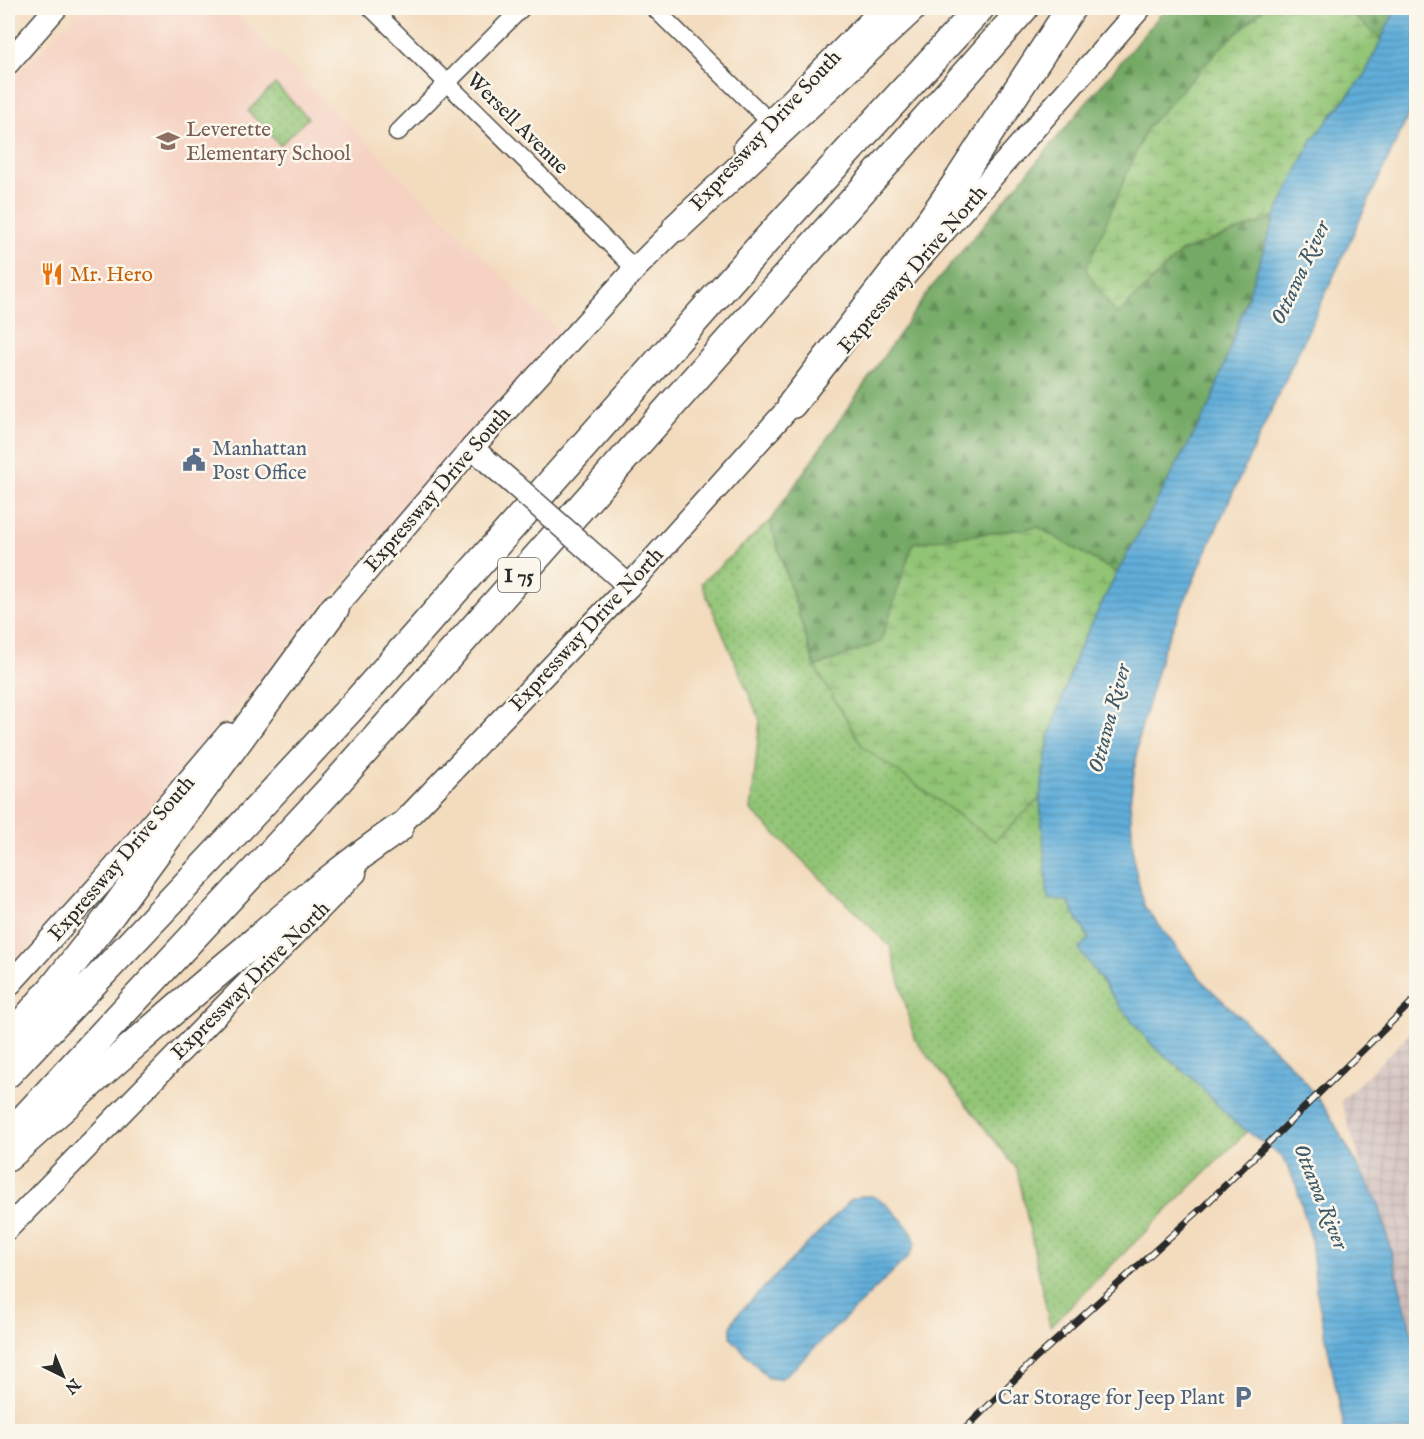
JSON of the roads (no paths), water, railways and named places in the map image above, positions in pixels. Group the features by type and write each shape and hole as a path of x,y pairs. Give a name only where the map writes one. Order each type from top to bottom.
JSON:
{"highway":[{"path":"677,227 912,8"},
{"name":"I 75","path":"8,1073 352,707 760,247 980,8"},
{"name":"I 75","path":"8,1136 338,781 1024,8"},
{"path":"792,404 910,251 1071,8"},
{"path":"8,1040 102,926 334,608"},
{"path":"8,1157 92,1080 315,890 399,828"}],"main road":[{"path":"8,63 54,8"},
{"name":"Expressway Drive South","path":"8,986 103,881 472,448 677,227 701,192 883,8"},
{"name":"Expressway Drive North","path":"8,1228 399,828 628,586 792,404 1140,8"},
{"path":"472,448 628,586"}],"street":[{"name":"Wersell Avenue","path":"371,8 635,270"},
{"path":"397,133 522,8"},
{"path":"654,8 769,121"}],"water":[{"name":"Ottawa River","path":"1396,8 1416,8 1416,99 1222,516 1163,650 1139,736 1130,802 1134,863 1144,906 1204,983 1298,1072 1329,1114 1379,1204 1416,1350 1416,1431 1345,1432 1316,1289 1311,1238 1296,1185 1283,1157 1234,1122 1191,1077 1153,1046 1119,1005 1079,949 1089,938 1067,901 1048,900 1040,798 1049,737 1077,653 1117,573 1211,403 1275,217 1312,140 1364,76"},
{"path":"862,1196 877,1198 898,1216 910,1231 915,1243 909,1256 794,1368 780,1379 768,1378 731,1338 733,1321 851,1200"}],"railway":[{"path":"962,1432 1033,1361 1203,1207 1416,998"}],"place":[{"name":"Leverette Elementary School","path":"168,141"},
{"name":"Mr. Hero","path":"52,274"},
{"name":"Manhattan Post Office","path":"194,460"},
{"name":"Car Storage for Jeep Plant","path":"1243,1397"}]}
